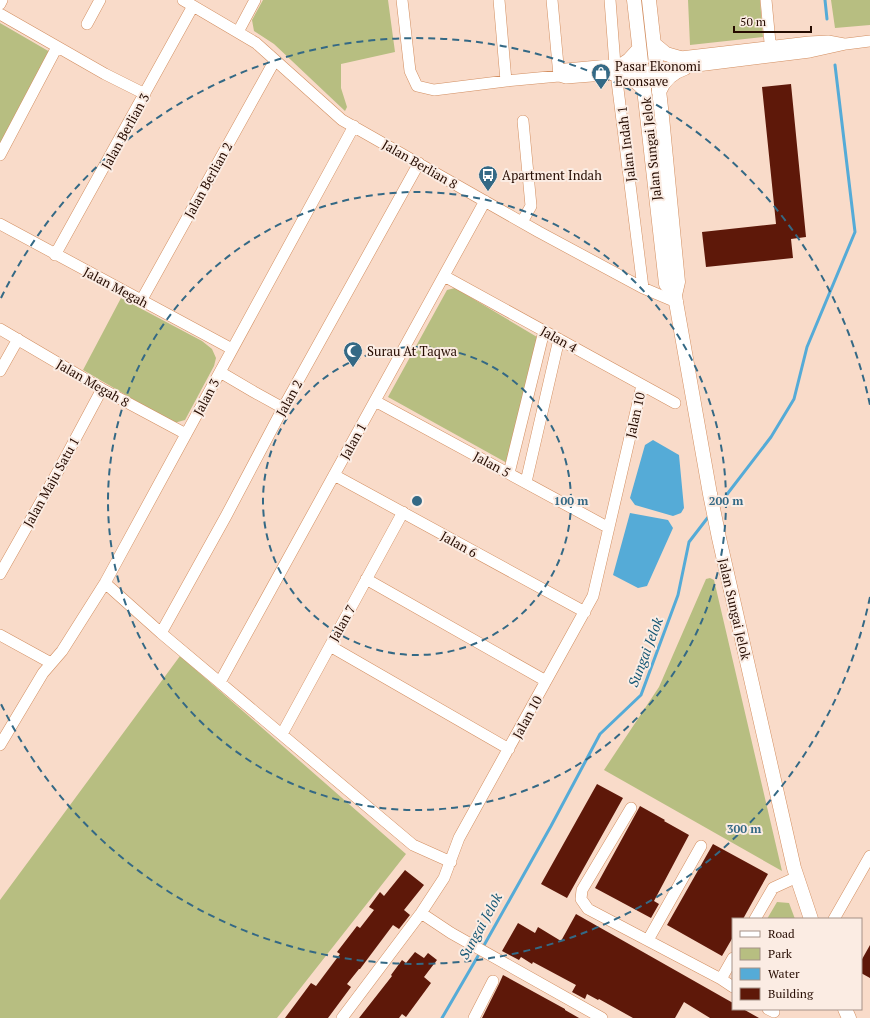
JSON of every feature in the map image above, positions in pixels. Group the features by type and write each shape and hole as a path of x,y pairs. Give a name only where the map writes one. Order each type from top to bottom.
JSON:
{"street":[{"path":"0,4 2,0"},
{"path":"87,24 100,0"},
{"name":"Jalan Berlian 8","path":"183,0 256,43 342,120 522,222 643,288 675,298"},
{"path":"238,32 255,0"},
{"path":"402,0 410,71 417,86 434,90 558,76 566,69 619,69 641,61"},
{"path":"499,0 506,81"},
{"path":"552,0 558,76"},
{"name":"Jalan Indah 1","path":"610,0 643,288"},
{"name":"Jalan Sungai Jelok","path":"634,0 666,284 675,298"},
{"name":"Jalan Sungai Jelok","path":"649,0 678,282 675,298 710,494 792,860 811,918"},
{"path":"766,0 771,52"},
{"name":"Jalan Berlian 3","path":"55,255 193,6"},
{"path":"0,14 104,74 145,94"},
{"path":"619,69 629,60 641,61 656,66 771,52 829,49 846,44 870,41"},
{"path":"654,44 666,54 683,63"},
{"path":"0,154 57,48"},
{"name":"Jalan Berlian 2","path":"141,301 275,60"},
{"path":"659,92 662,84 677,71 683,63"},
{"path":"619,69 644,89"},
{"path":"522,222 531,206 523,121"},
{"name":"Jalan 3","path":"0,745 43,672 62,652 105,583 354,126"},
{"name":"Jalan 2","path":"161,633 418,163"},
{"name":"Jalan 1","path":"220,682 485,201"},
{"name":"Jalan Megah","path":"0,224 232,350"},
{"name":"Jalan 4","path":"444,276 675,403"},
{"name":"Jalan Megah 8","path":"0,329 102,389 186,434"},
{"path":"509,473 544,331"},
{"path":"0,371 18,339"},
{"path":"526,482 559,339"},
{"path":"220,372 283,408"},
{"name":"Jalan 10","path":"342,1018 421,913 444,878 459,838 593,596 642,385"},
{"name":"Jalan Maju Satu 1","path":"0,574 56,475 102,389"},
{"name":"Jalan 5","path":"375,401 609,528"},
{"name":"Jalan 6","path":"334,475 585,612"},
{"name":"Jalan 7","path":"282,734 403,512"},
{"path":"366,579 546,681"},
{"path":"105,583 161,633 414,845 451,862"},
{"path":"0,635 51,663"},
{"path":"330,646 509,749"},
{"path":"631,808 582,890 581,899 588,909 721,979 732,986"},
{"path":"648,940 701,846"},
{"path":"835,918 870,856"},
{"path":"757,918 773,888 797,877"},
{"path":"421,913 451,933 602,1018"},
{"path":"721,979 732,960"},
{"path":"474,1018 493,981"}],"green space":[{"path":"263,0 388,0 395,52 341,64 341,88 347,107 345,111 274,44 254,31 252,20"},
{"path":"688,0 760,0 763,37 690,45"},
{"path":"831,0 870,0 870,25 835,28"},
{"path":"0,23 50,52 0,147"},
{"path":"455,288 537,337 507,463 388,397 447,290"},
{"path":"121,298 202,341 212,349 216,358 214,366 185,420 174,423 83,370"},
{"path":"710,578 714,580 782,871 604,770 659,687 706,579"},
{"path":"180,656 406,854 277,1018 0,1018 0,900"},
{"path":"777,902 789,903 795,918 768,918"}],"water":[{"path":"653,440 679,455 684,508 681,513 673,516 635,505 630,498 645,445"},
{"path":"630,513 668,520 673,528 647,586 638,588 613,575"}],"building":[{"path":"791,84 806,237 791,239 793,258 706,267 702,232 776,224 762,87"},
{"path":"597,784 623,798 567,898 541,884"},
{"path":"640,806 689,835 654,901 659,904 651,918 595,888"},
{"path":"713,844 768,874 744,918 732,918 732,939 722,956 667,925"},
{"path":"405,870 424,885 404,910 410,915 399,929 393,925 347,984 351,987 328,1018 285,1018 311,983 316,986 340,954 337,952 357,926 360,928 374,910 369,907 380,892 384,896"},
{"path":"576,914 732,1002 732,1010 745,1010 759,1018 710,1018 684,1002 675,1018 633,1018 587,994 585,999 572,992 576,985 533,962 532,964 521,957 519,960 502,951 518,923 535,933 538,927 561,941"},
{"path":"870,945 870,978 862,974 862,959"},
{"path":"415,952 424,958 428,953 437,960 424,977 431,983 406,1017 402,1014 399,1018 359,1018 392,976 391,975 402,960 406,963"},
{"path":"503,975 565,1009 579,1018 482,1018"}],"waterway":[{"path":"825,0 827,19"},
{"path":"718,506 771,437 794,399 807,347 855,232 835,65"},
{"name":"Sungai Jelok","path":"442,1018 551,826 600,734 641,695 678,595 689,542 709,516"}],"place":[{"name":"Pasar Ekonomi Econsave","path":"601,90"},
{"name":"Apartment Indah","path":"488,192"},
{"name":"Surau At Taqwa","path":"353,368"}]}
